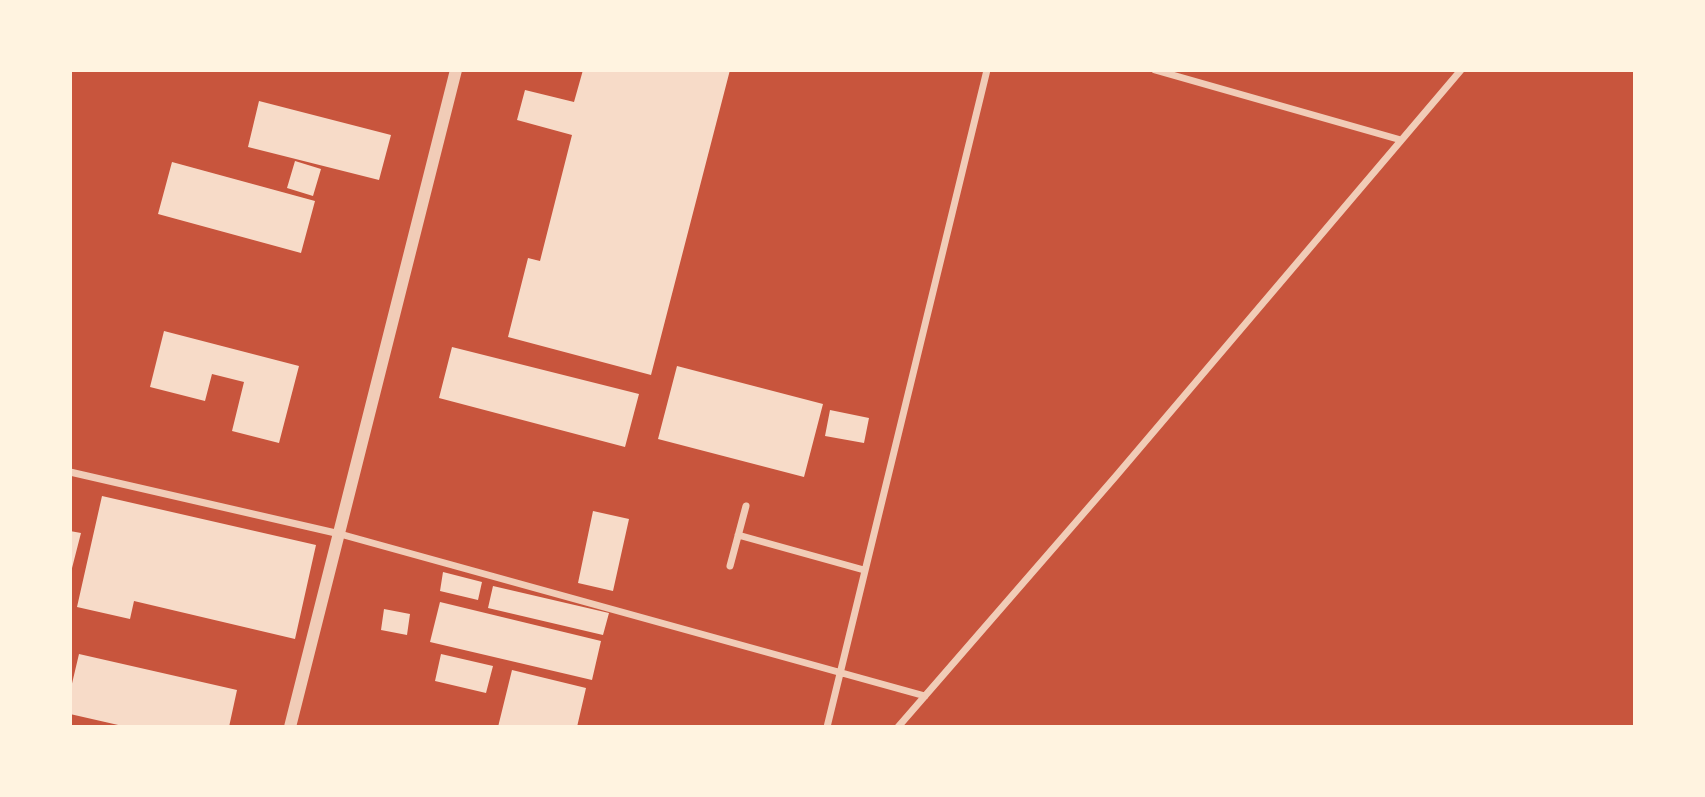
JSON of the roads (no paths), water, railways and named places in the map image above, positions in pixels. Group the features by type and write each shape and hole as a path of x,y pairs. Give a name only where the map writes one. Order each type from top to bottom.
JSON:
{"street":[{"path":"290,727 456,70"},
{"path":"827,727 987,70"},
{"path":"1155,70 1401,140"},
{"path":"898,727 1116,476 1461,70"},
{"path":"70,472 340,534 925,696"},
{"path":"730,566 746,506"},
{"path":"738,535 864,570"}]}
